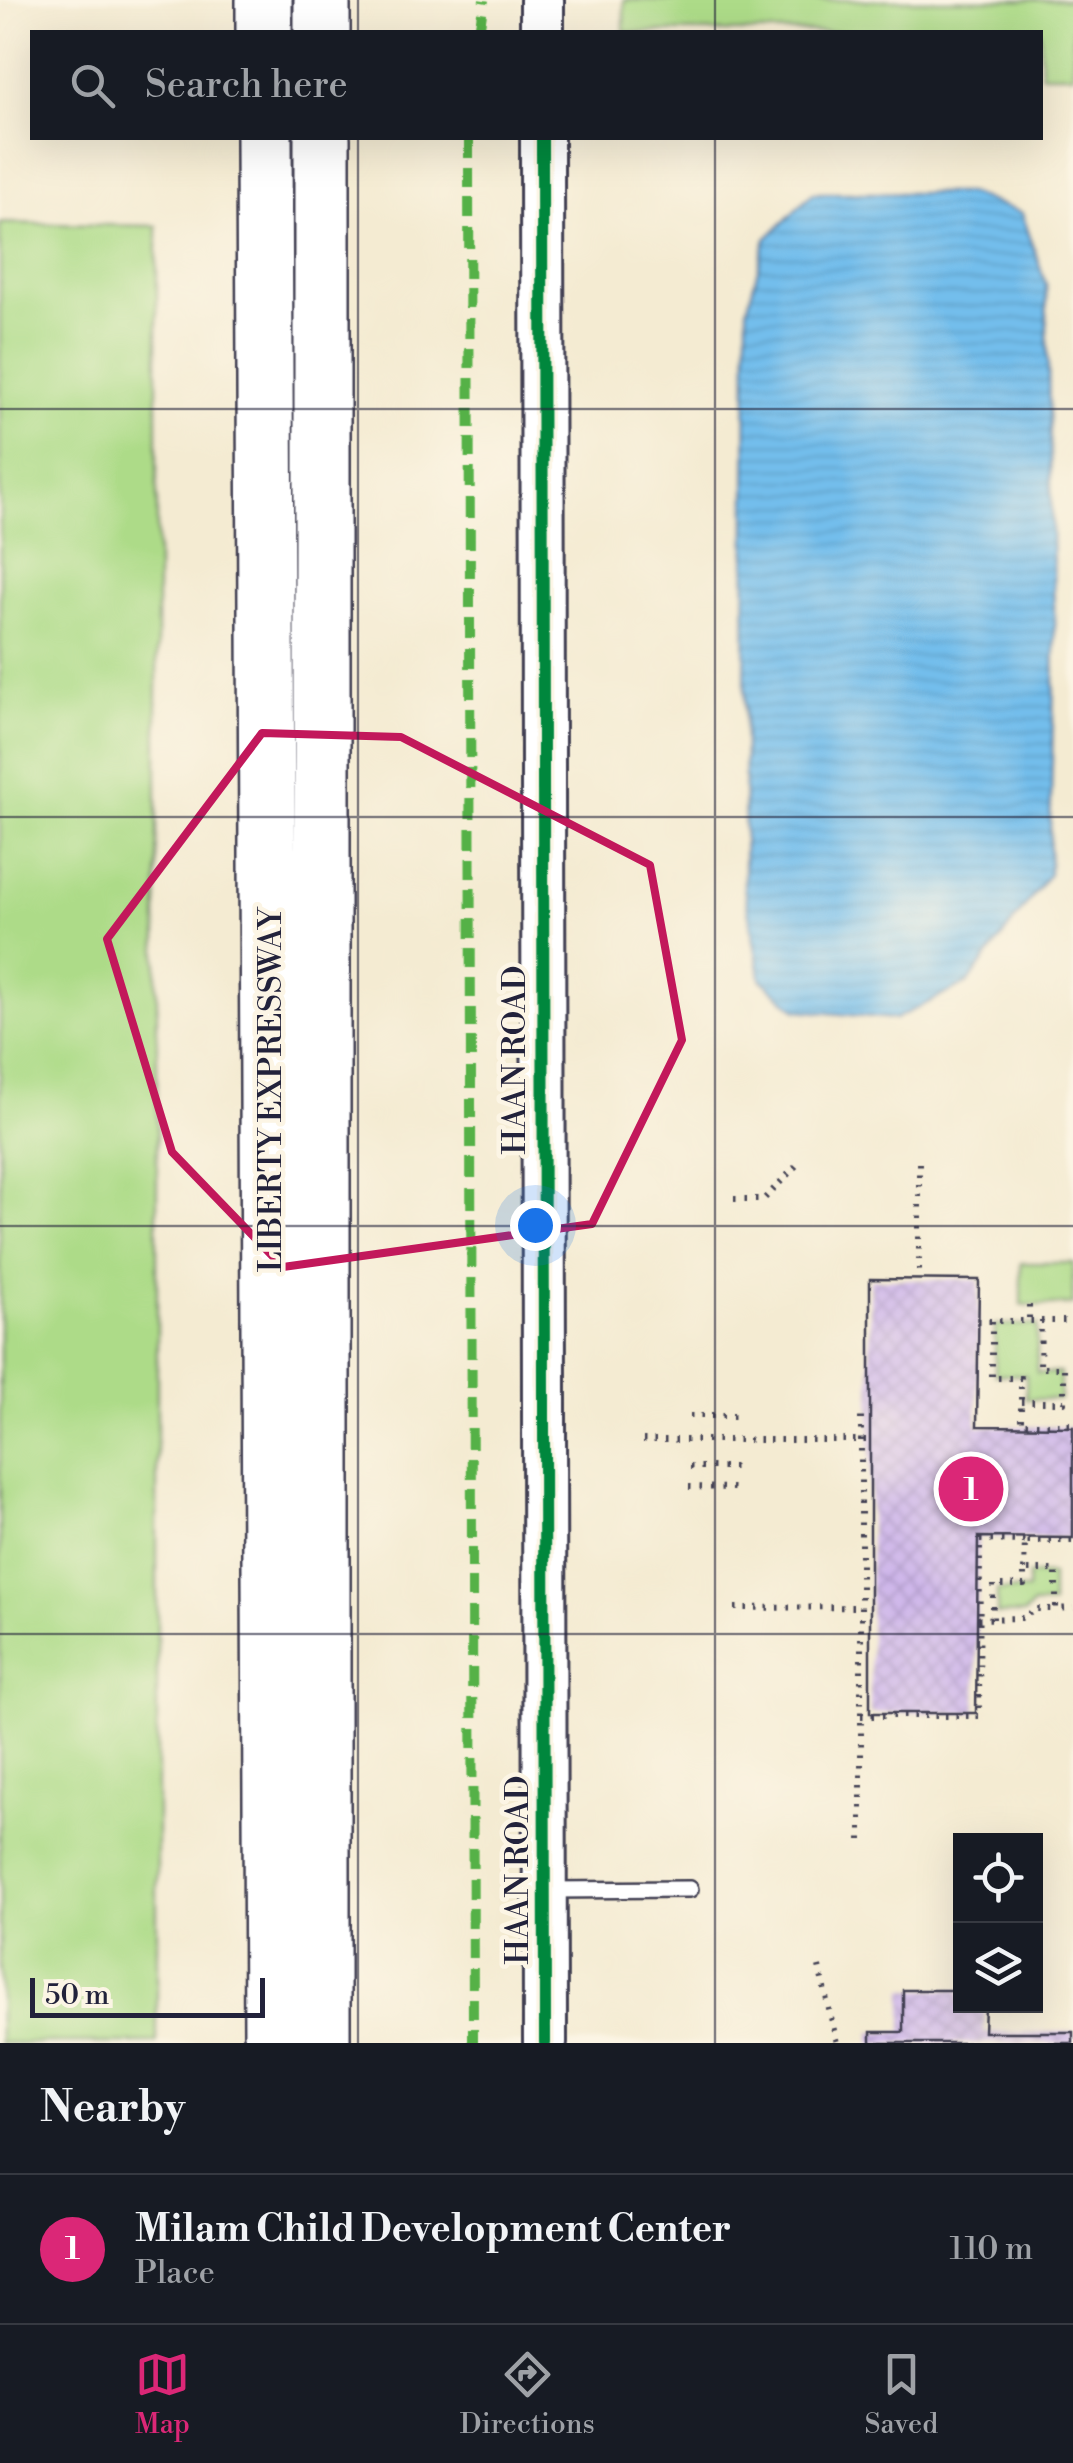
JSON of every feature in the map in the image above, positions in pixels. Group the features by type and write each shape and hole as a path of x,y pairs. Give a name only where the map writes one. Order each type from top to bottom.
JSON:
{"highway":[{"path":"264,0 264,30"},
{"path":"322,0 322,30"},
{"name":"LIBERTY EXPRESSWAY","path":"264,140 272,2043"},
{"name":"LIBERTY EXPRESSWAY","path":"322,140 322,2043"}],"street":[{"path":"542,0 542,30"},
{"name":"HAAN ROAD","path":"542,140 545,2043"}],"lane":[{"path":"545,1890 690,1890"}],"path":[{"path":"919,1164 919,1272"},
{"path":"734,1198 764,1199 796,1166"},
{"path":"1029,1305 1029,1320"},
{"path":"978,1320 1073,1320"},
{"path":"992,1321 992,1378 1021,1378 1020,1424 1073,1424"},
{"path":"1021,1402 1064,1402 1064,1368 1040,1368 1041,1321"},
{"path":"690,1416 734,1416"},
{"path":"861,1416 865,1440 861,1840"},
{"path":"643,1440 865,1440"},
{"path":"690,1467 735,1466"},
{"path":"690,1487 735,1488"},
{"path":"861,1716 979,1716 980,1540 1073,1541"},
{"path":"993,1619 993,1585 1024,1585 1025,1541"},
{"path":"1024,1570 1056,1570 1056,1609"},
{"path":"736,1608 861,1608"},
{"path":"978,1619 1024,1618 1034,1609 1073,1608"},
{"path":"820,1967 837,2043"}],"highlighted area":[{"path":"262,733 401,737 650,865 682,1040 592,1224 283,1267 172,1152 107,939"}],"green space":[{"path":"624,0 1073,0 1073,74 1043,74 1043,30 624,30"},
{"path":"0,223 157,226 157,2043 0,2043"},
{"path":"1021,1263 1073,1263 1073,1305 1021,1305"},
{"path":"995,1325 1037,1325 1037,1373 1060,1373 1060,1399 1026,1399 1026,1375 995,1375"},
{"path":"1028,1575 1052,1575 1052,1605 1033,1605 1024,1614 997,1614 997,1590 1028,1590"}],"water":[{"path":"813,193 967,193 1022,213 1046,284 1055,648 1049,874 968,983 895,1019 797,1010 761,979 744,888 747,309 766,239"}],"building":[{"path":"870,1279 979,1280 977,1426 1073,1427 1073,1538 978,1537 976,1713 870,1713"},
{"path":"903,1990 953,1990 953,2013 985,2013 984,2032 1073,2032 1073,2043 871,2043 871,2032 903,2032"}],"marked path":[{"path":"479,30 484,0"},
{"path":"469,140 473,2043"}],"cycle path":[{"path":"542,140 545,2043"}],"place":[{"name":"Milam Child Development Center","path":"971,1489"}]}
